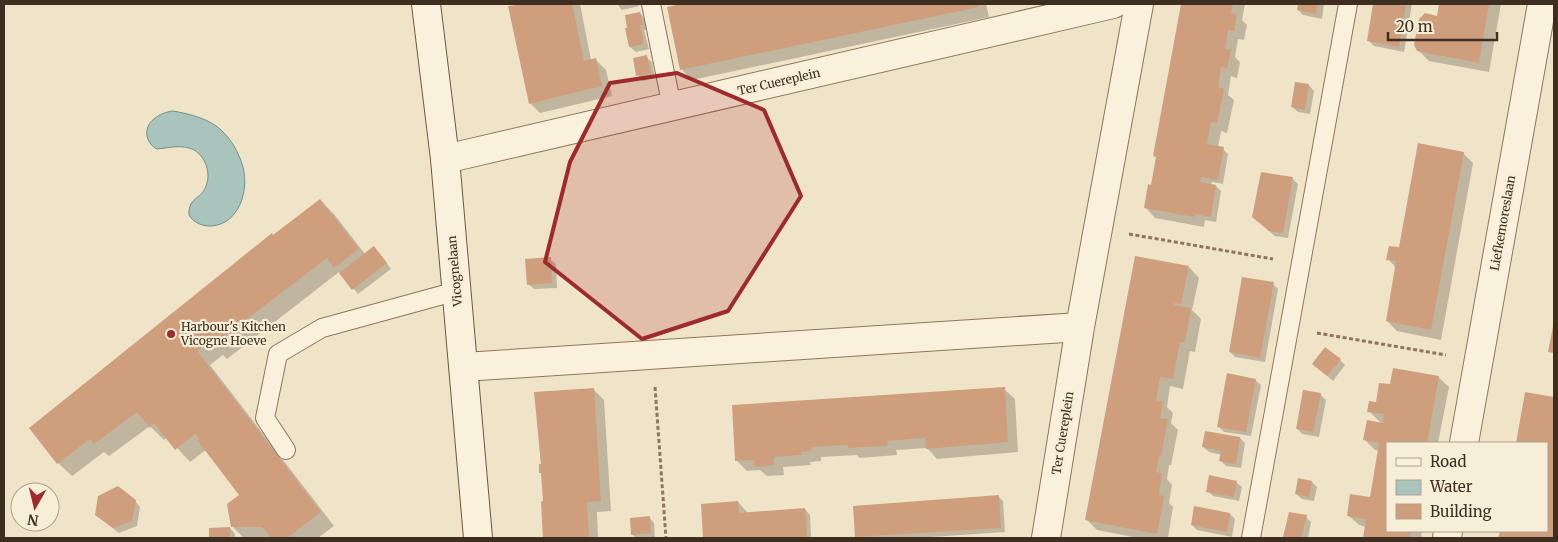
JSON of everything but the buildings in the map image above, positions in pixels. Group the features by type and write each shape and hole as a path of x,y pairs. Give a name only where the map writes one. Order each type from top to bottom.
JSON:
{"street":[{"name":"Vicognelaan","path":"426,4 445,159 478,538"},
{"name":"Ter Cuereplein","path":"445,159 1113,4"},
{"name":"Ter Cuereplein","path":"1046,538 1080,327 1139,4"},
{"name":"Liefkemoreslaan","path":"1464,442 1542,4"},
{"path":"464,367 1080,327"}],"lane":[{"path":"652,4 672,107"},
{"path":"1251,538 1348,4"},
{"path":"286,450 265,418 278,354 322,328 457,291"}],"path":[{"path":"1098,229 1300,264"},
{"path":"1289,328 1478,361"},
{"path":"652,355 666,538"}],"highlighted area":[{"path":"677,73 764,110 801,196 728,311 642,339 545,262 570,162 610,83"}],"water":[{"path":"173,111 206,120 218,127 237,150 245,181 242,200 233,216 218,225 205,226 195,221 189,215 191,205 204,191 208,181 207,169 203,158 194,150 185,147 157,149 148,139 147,130 150,122 156,117"}],"place":[{"name":"Harbour's Kitchen Vicogne Hoeve","path":"171,334"}]}
